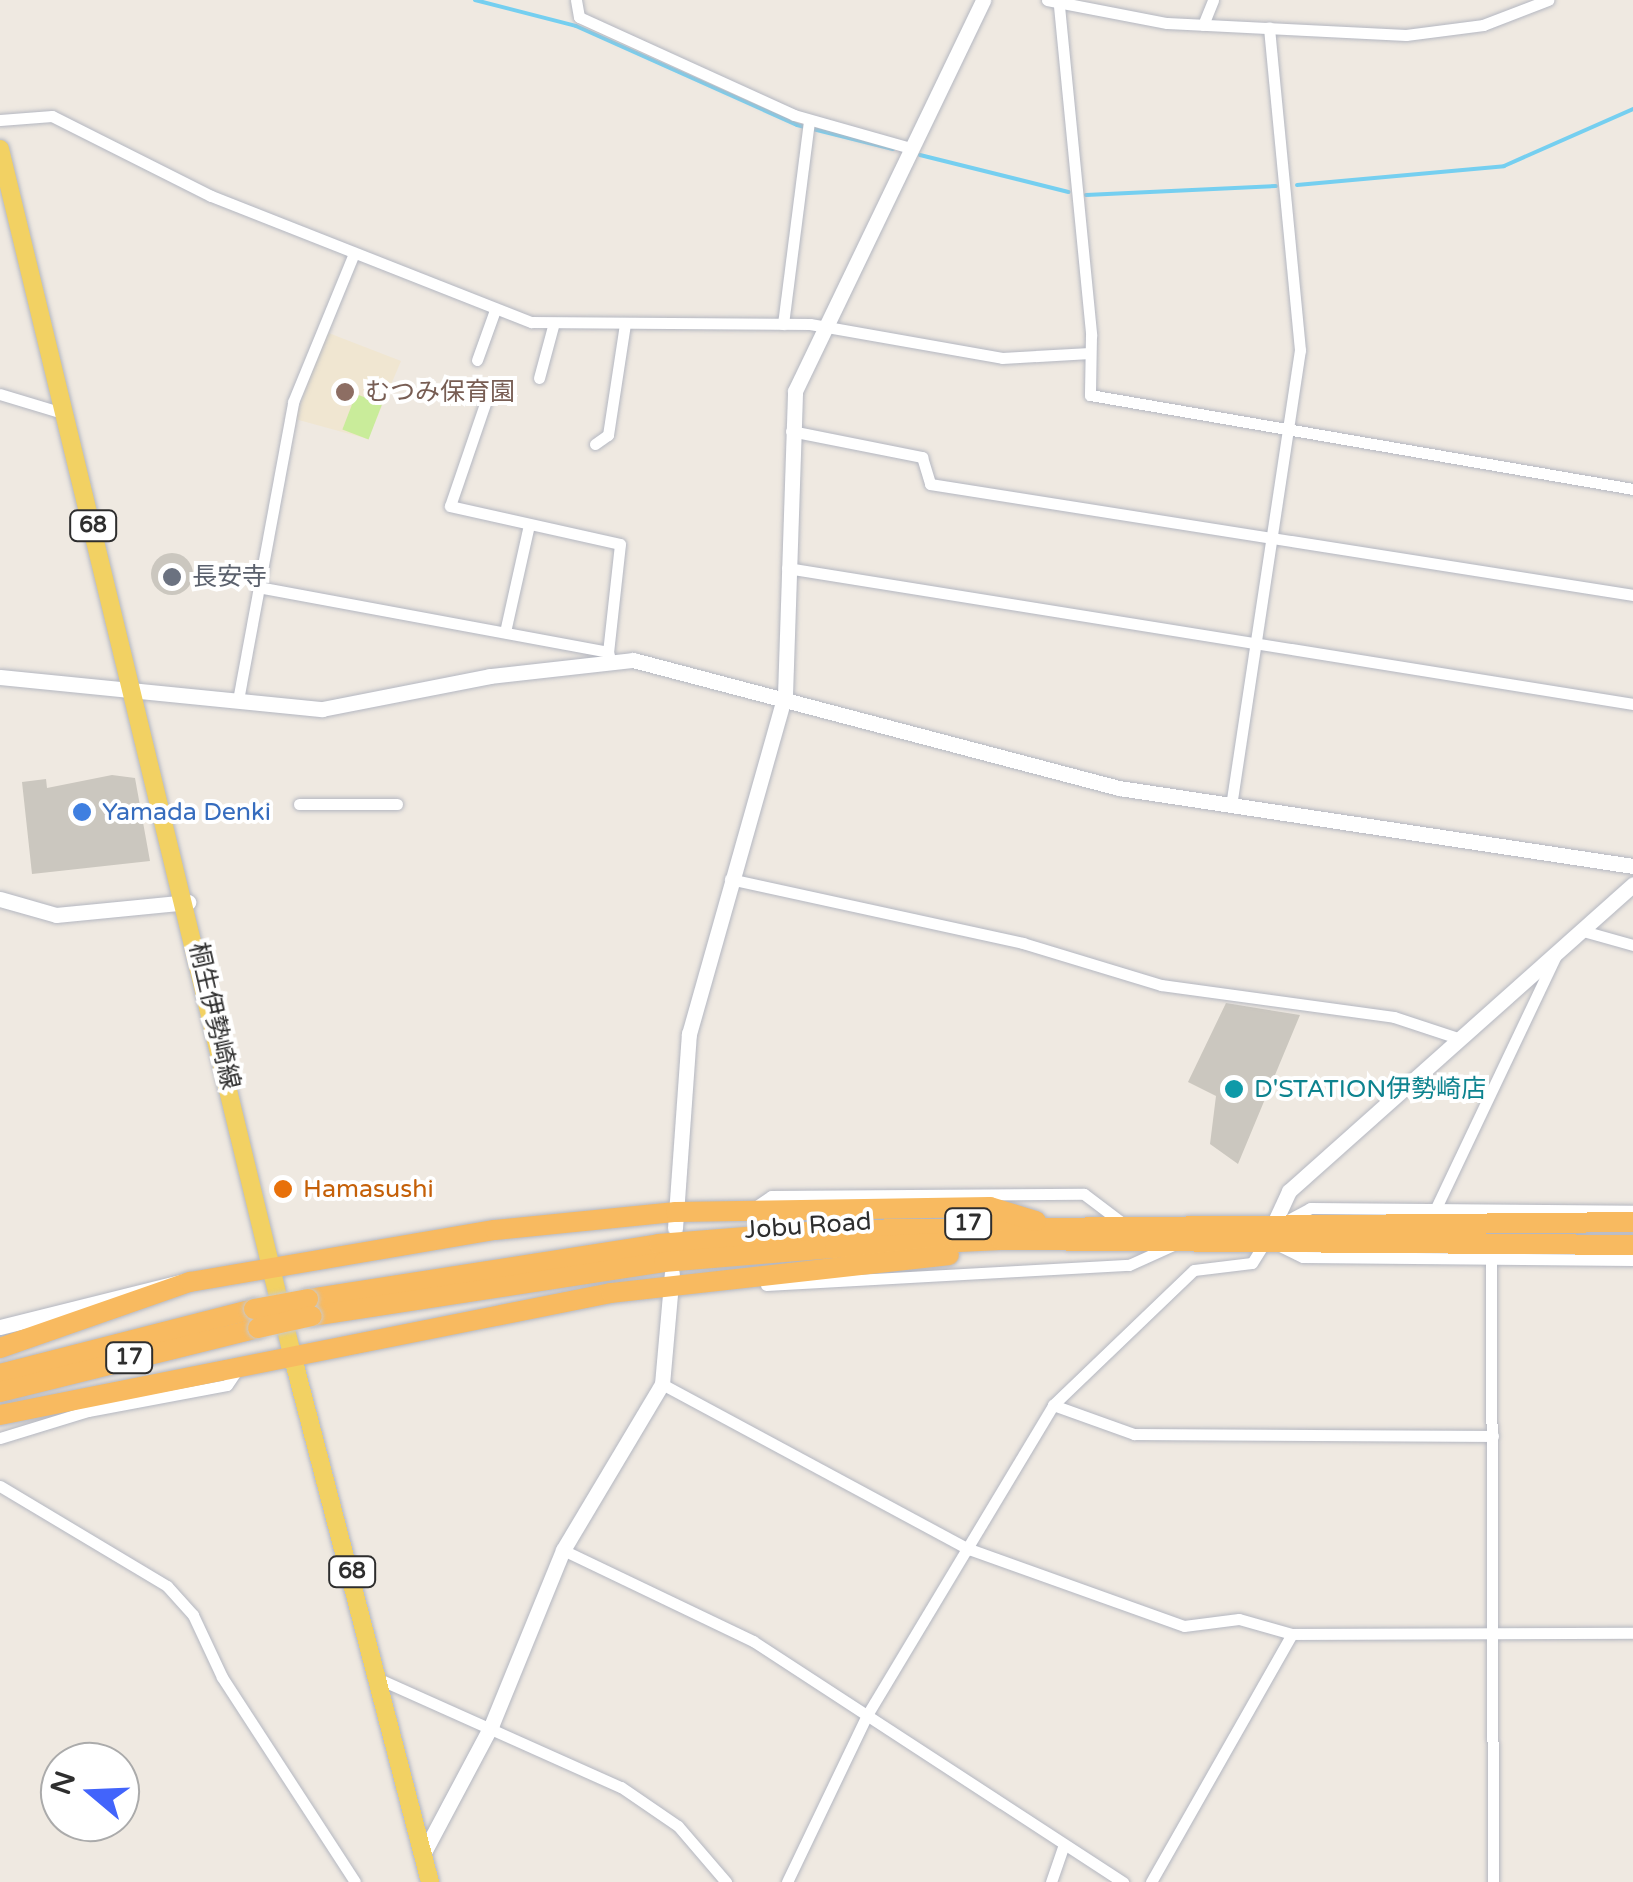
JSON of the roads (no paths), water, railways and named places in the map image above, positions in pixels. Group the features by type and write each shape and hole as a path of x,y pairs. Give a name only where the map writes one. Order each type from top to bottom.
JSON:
{"highway":[{"path":"0,1348 190,1282 270,1264 748,1211 1008,1207 1038,1222"},
{"name":"Jobu Road","path":"0,1374 310,1307 659,1244 1038,1222 1633,1222"},
{"path":"0,1415 672,1278 1084,1242"},
{"name":"Jobu Road","path":"310,1307 664,1262 1084,1242 1633,1245"},
{"name":"Jobu Road","path":"0,1392 256,1319"}],"main road":[{"name":"桐生伊勢崎線","path":"0,149 7,205 136,690 293,1358 379,1679 428,1881"}],"street":[{"path":"576,0 579,17 809,120 911,148"},
{"path":"676,1220 689,1034 785,696 795,392 822,324 984,0"},
{"path":"1203,25 1213,0"},
{"path":"1548,0 1432,33 1203,25 1053,3 1090,353 1088,390 1095,398 1633,489"},
{"path":"1231,806 1254,641 1290,433 1300,308 1269,28"},
{"path":"0,120 52,116 353,256 494,310 553,326 822,324 1002,358 1090,353"},
{"path":"782,324 809,120"},
{"path":"238,700 293,402 353,256"},
{"path":"477,360 494,310"},
{"path":"594,444 608,435 625,324"},
{"path":"539,378 553,326"},
{"path":"489,392 450,506 626,550 610,657"},
{"path":"0,394 63,413"},
{"path":"791,431 922,457 930,484 1273,535 1633,595"},
{"path":"505,632 530,525"},
{"path":"787,568 1633,704"},
{"path":"258,587 652,663 1119,788 1633,866"},
{"path":"0,677 322,709 610,657"},
{"path":"299,804 397,804"},
{"path":"730,879 1022,943 1161,986 1394,1017 1458,1038"},
{"path":"788,1882 867,1715 1053,1406 1194,1270 1252,1263 1270,1244 1289,1191 1633,884"},
{"path":"0,900 56,915 188,902"},
{"path":"1583,931 1633,945"},
{"path":"1436,1208 1556,955"},
{"path":"748,1211 771,1196 1084,1194 1121,1222"},
{"path":"1280,1222 1310,1208 1633,1211"},
{"path":"722,1276 746,1286 1128,1265 1176,1243"},
{"path":"1270,1244 1303,1257 1633,1260"},
{"path":"1453,1244 1473,1259"},
{"path":"1491,1259 1493,1882"},
{"path":"423,1854 492,1724 563,1550 662,1384 672,1278"},
{"path":"0,1327 163,1280 190,1282"},
{"path":"0,1439 88,1411 227,1385 240,1366"},
{"path":"662,1384 969,1549 1184,1626 1248,1620 1292,1634 1633,1633"},
{"path":"1053,1406 1134,1434 1493,1436"},
{"path":"0,1486 166,1586 193,1615 222,1677 355,1882"},
{"path":"563,1550 698,1611 867,1715 1123,1882"},
{"path":"1150,1882 1292,1634"},
{"path":"379,1679 492,1724 657,1810 726,1882"},
{"path":"1051,1882 1064,1845"}],"waterway":[{"path":"475,0 576,26 797,125 893,149"},
{"path":"1297,185 1504,166 1633,109"},
{"path":"920,155 1068,192"},
{"path":"1086,195 1276,186"}],"place":[{"name":"むつみ保育園","path":"345,392"},
{"name":"長安寺","path":"172,577"},
{"name":"Yamada Denki","path":"82,812"},
{"name":"D'STATION伊勢崎店","path":"1234,1089"},
{"name":"Hamasushi","path":"283,1189"}]}
